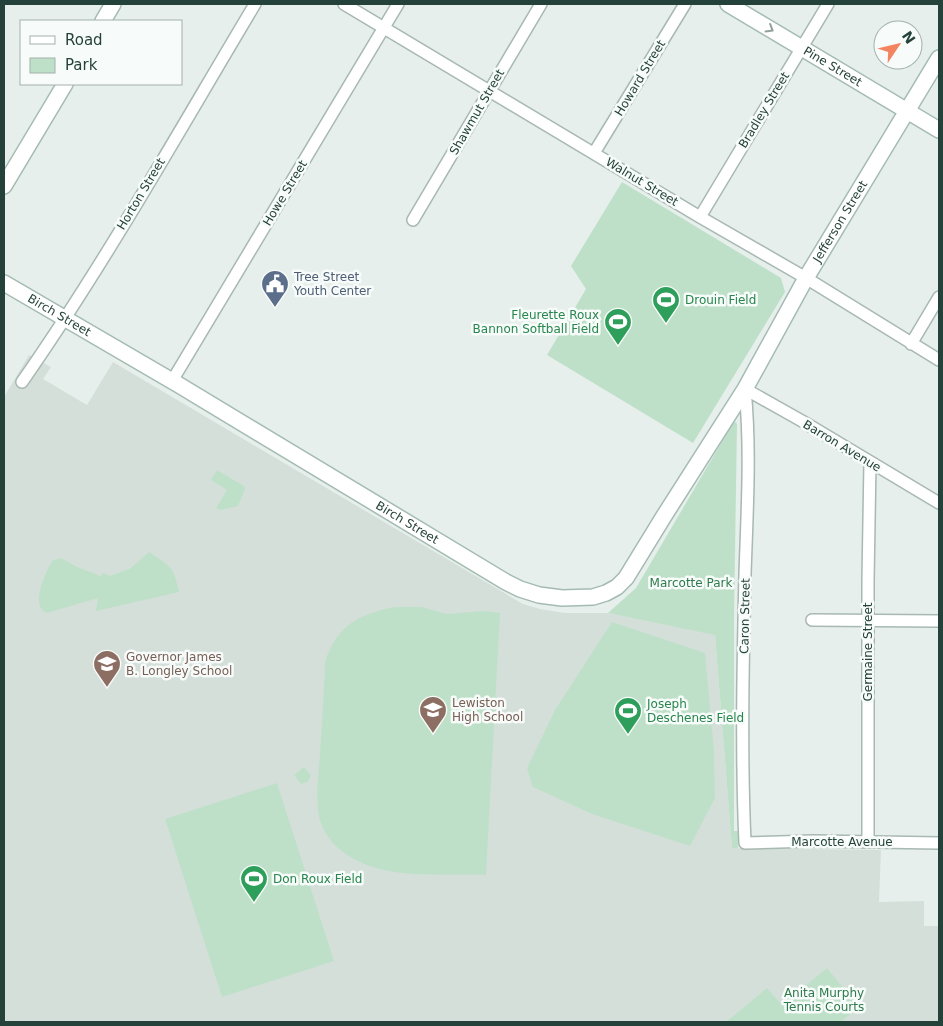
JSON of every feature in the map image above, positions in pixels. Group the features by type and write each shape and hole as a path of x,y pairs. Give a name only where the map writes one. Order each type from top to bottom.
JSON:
{"street":[{"path":"103,20 113,4"},
{"name":"Horton Street","path":"22,382 65,320 255,4"},
{"name":"Walnut Street","path":"344,4 700,217 806,278 939,360"},
{"name":"Howe Street","path":"172,381 398,4"},
{"name":"Shawmut Street","path":"413,220 541,4"},
{"name":"Howard Street","path":"594,153 685,4"},
{"name":"Pine Street","path":"728,4 939,130"},
{"name":"Bradley Street","path":"700,217 828,4"},
{"name":"Jefferson Street","path":"745,389 806,278 939,58"},
{"path":"4,186 64,85"},
{"name":"Birch Street","path":"4,284 172,381 506,582 539,595 562,598 593,597 617,587 626,578 745,389"},
{"path":"911,344 939,297"},
{"name":"Barron Avenue","path":"745,389 939,503"},
{"name":"Caron Street","path":"745,389 747,414 747,494 742,713 745,843"},
{"name":"Germaine Street","path":"868,842 870,462"},
{"path":"812,620 939,621"},
{"name":"Marcotte Avenue","path":"745,843 939,843"}],"shaded area":[{"name":"Lewiston High School","path":"29,355 51,367 43,379 87,405 113,362 523,604 565,613 608,613 715,634 732,848 881,850 879,902 924,901 924,926 939,926 939,1022 4,1022 4,397"}],"green space":[{"name":"Drouin Field","path":"622,182 781,278 785,292 693,443 547,355 586,289 571,266"},
{"name":"Marcotte Park","path":"736,422 734,831 738,831 738,848 732,848 715,635 608,613 636,588 733,423"},
{"path":"217,470 244,486 245,489 238,506 220,510 216,508 227,490 211,480"},
{"path":"149,552 173,571 179,592 96,611 98,598 47,613 39,604 43,580 53,560 61,558 77,567 101,576 103,573 110,576 131,568"},
{"path":"395,607 422,607 446,614 484,611 500,613 486,875 404,873 369,866 348,856 339,849 331,841 320,821 317,788 325,662 336,639 351,623 371,613"},
{"name":"Joseph Deschenes Field","path":"612,622 705,653 714,751 715,798 690,846 592,814 532,785 527,768 555,710"},
{"path":"304,767 311,775 308,782 301,784 294,775"},
{"name":"Don Roux Field","path":"277,783 334,961 222,997 165,819"},
{"name":"Anita Murphy Tennis Courts","path":"827,968 859,1007 841,1022 726,1022 767,988 782,1005"}],"place":[{"name":"Tree Street Youth Center","path":"275,308"},
{"name":"Drouin Field","path":"666,324"},
{"name":"Fleurette Roux Bannon Softball Field","path":"618,346"},
{"name":"Governor James B. Longley School","path":"107,688"},
{"name":"Lewiston High School","path":"433,734"},
{"name":"Joseph Deschenes Field","path":"628,735"},
{"name":"Don Roux Field","path":"254,903"}]}
